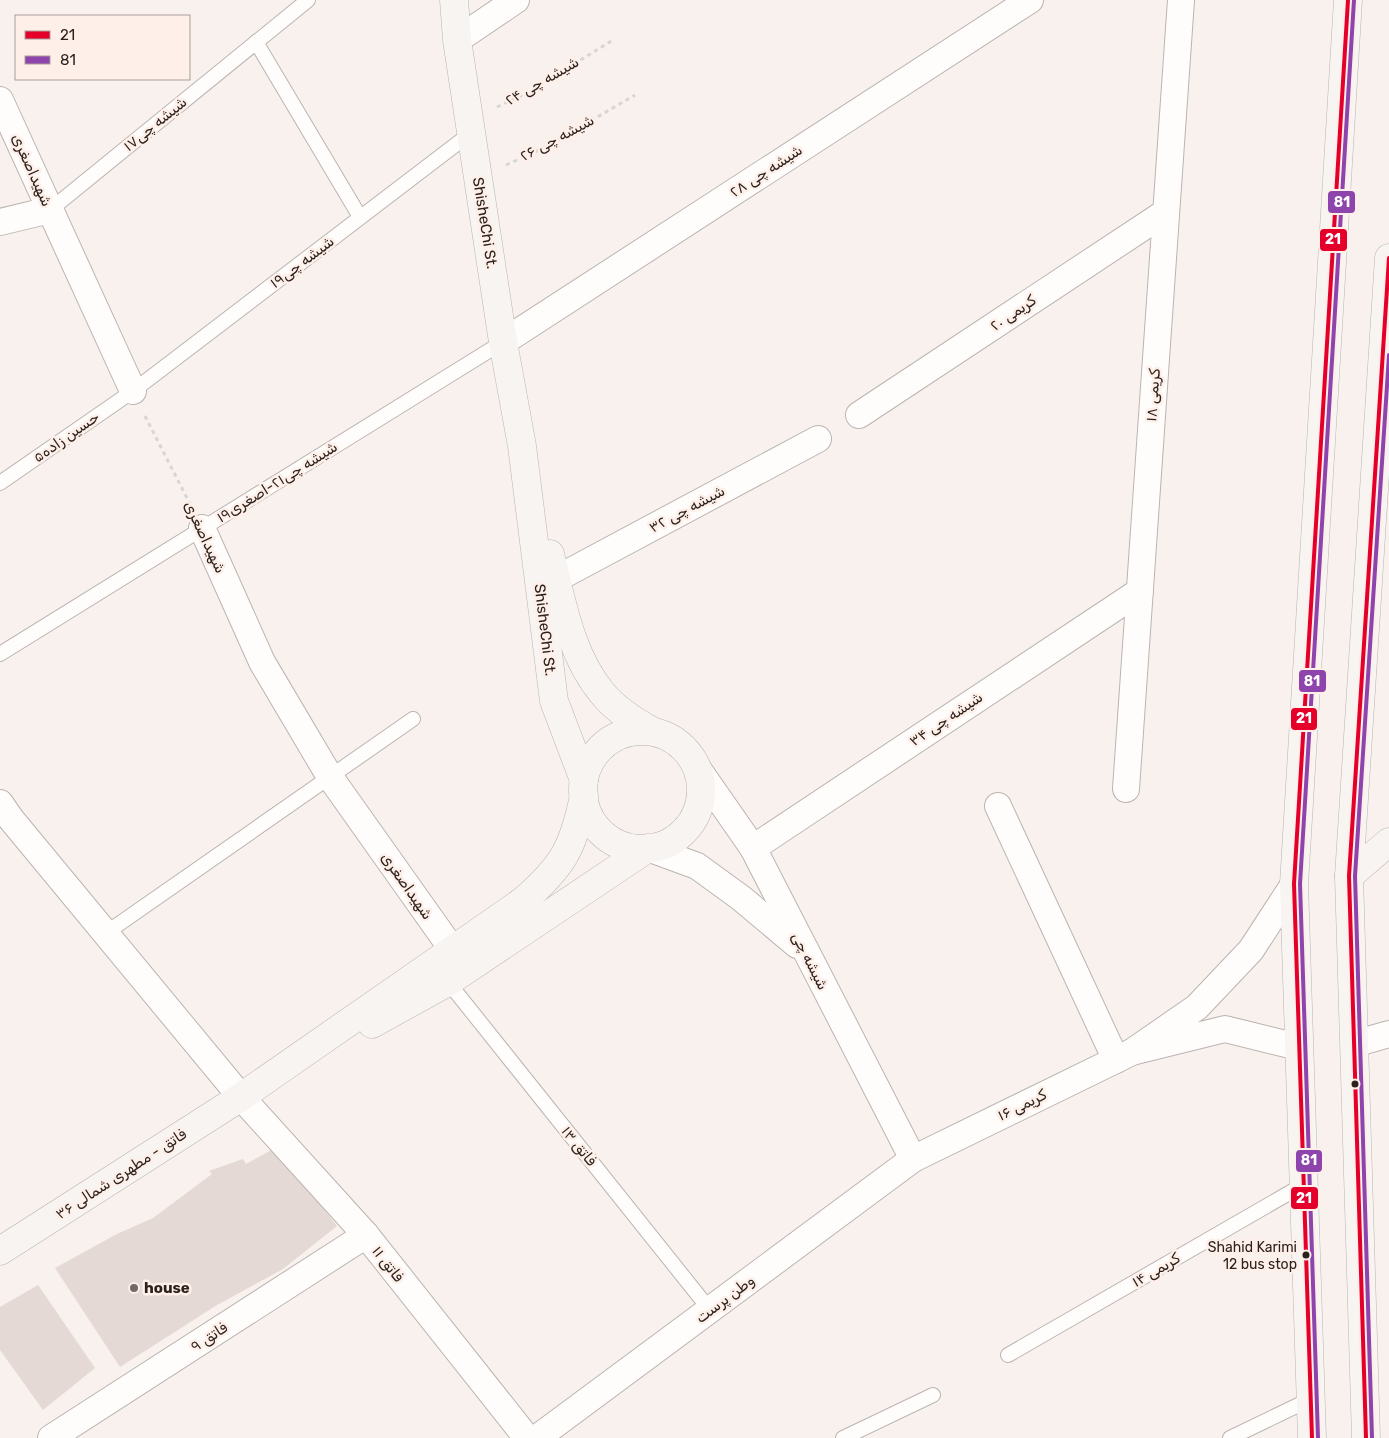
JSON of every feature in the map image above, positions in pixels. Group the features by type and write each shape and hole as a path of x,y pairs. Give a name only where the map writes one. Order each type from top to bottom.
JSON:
{"street":[{"name":"ShisheChi St.","path":"454,0 457,40 470,126 503,342 522,446 554,701 584,788"},
{"path":"457,40 516,0"},
{"name":"شیشه چی ۲۸","path":"503,342 1030,0"},
{"name":"کریمی ۱۸","path":"1126,789 1181,0"},
{"path":"1312,1438 1294,884 1348,0"},
{"name":"شهیداصغری","path":"0,100 133,391"},
{"path":"0,222 50,210"},
{"name":"کریمی ۲۰","path":"859,415 1166,212"},
{"path":"1366,1438 1349,876 1389,258"},
{"name":"شیشه چی ۳۲","path":"556,579 818,439"},
{"name":"ShisheChi St.","path":"522,446 573,642 585,670 603,695 626,715 652,732"},
{"name":"شهیداصغری","path":"202,528 262,662 330,777 452,949"},
{"name":"شیشه چی ۳۴","path":"753,848 1140,591"},
{"path":"241,1097 522,901 550,877 567,852 578,825 584,788 588,766 596,753 608,742 621,734 636,731 652,732 667,736 680,744 690,755 698,769 701,784 696,814 688,827 676,838 663,845 648,848 633,848 618,844 605,836 594,824 587,811 584,788"},
{"name":"شیشه چی","path":"698,769 753,848 913,1159"},
{"path":"998,806 1124,1056"},
{"path":"4,815 106,933 241,1097"},
{"path":"1349,876 1389,842"},
{"path":"648,848 697,866 741,898 806,952"},
{"path":"241,1097 448,982 648,848"},
{"name":"کریمی ۱۶","path":"913,1159 1124,1056 1196,1007 1251,950 1294,884"},
{"name":"کریمی ۱۶","path":"1124,1056 1226,1029 1298,1047"},
{"path":"1354,1044 1389,1034"},
{"name":"فاتق ۱۱","path":"241,1097 366,1235 527,1438"},
{"name":"فاتق - مطهری شمالی ۳۶","path":"0,1251 241,1097"},
{"name":"وطن پرست","path":"537,1438 562,1430 710,1310 913,1159"},
{"name":"فاتق ۹","path":"51,1438 366,1235"}],"lane":[{"name":"شیشه چی۱۷","path":"50,210 308,0"},
{"path":"256,42 360,217"},
{"name":"شیشه چی۱۹","path":"133,391 360,217 470,126"},
{"name":"شیشه چی۲۱-اصغری۱۹","path":"0,654 503,342"},
{"name":"حسین زاده۵","path":"0,483 133,391"},
{"path":"106,933 413,719"},
{"name":"فاتق ۱۳","path":"448,982 710,1310"},
{"name":"کریمی ۱۴","path":"1008,1355 1303,1185"},
{"path":"842,1438 933,1395"},
{"path":"1230,1438 1310,1399"}],"path":[{"name":"شیشه چی ۲۴","path":"470,126 613,40"},
{"name":"شیشه چی ۲۶","path":"478,177 546,147 635,95"},
{"name":"شهیداصغری","path":"133,391 202,528"}],"building":[{"path":"275,1148 337,1226 283,1269 217,1305 120,1367 55,1268 117,1234 153,1218 212,1174 209,1171 243,1159 246,1164"},
{"path":"38,1285 95,1368 43,1410 0,1350 0,1307"}],"transit line":[{"name":"21","path":"1312,1438 1294,884 1348,0"},
{"name":"81","path":"1318,1438 1300,884 1354,0"},
{"name":"21","path":"1366,1438 1349,876 1389,258"},
{"name":"81","path":"1372,1438 1355,876 1389,355"}],"place":[{"name":"Shahid Karimi 12 bus stop","path":"1306,1255"},
{"name":"house","path":"134,1288"}]}
